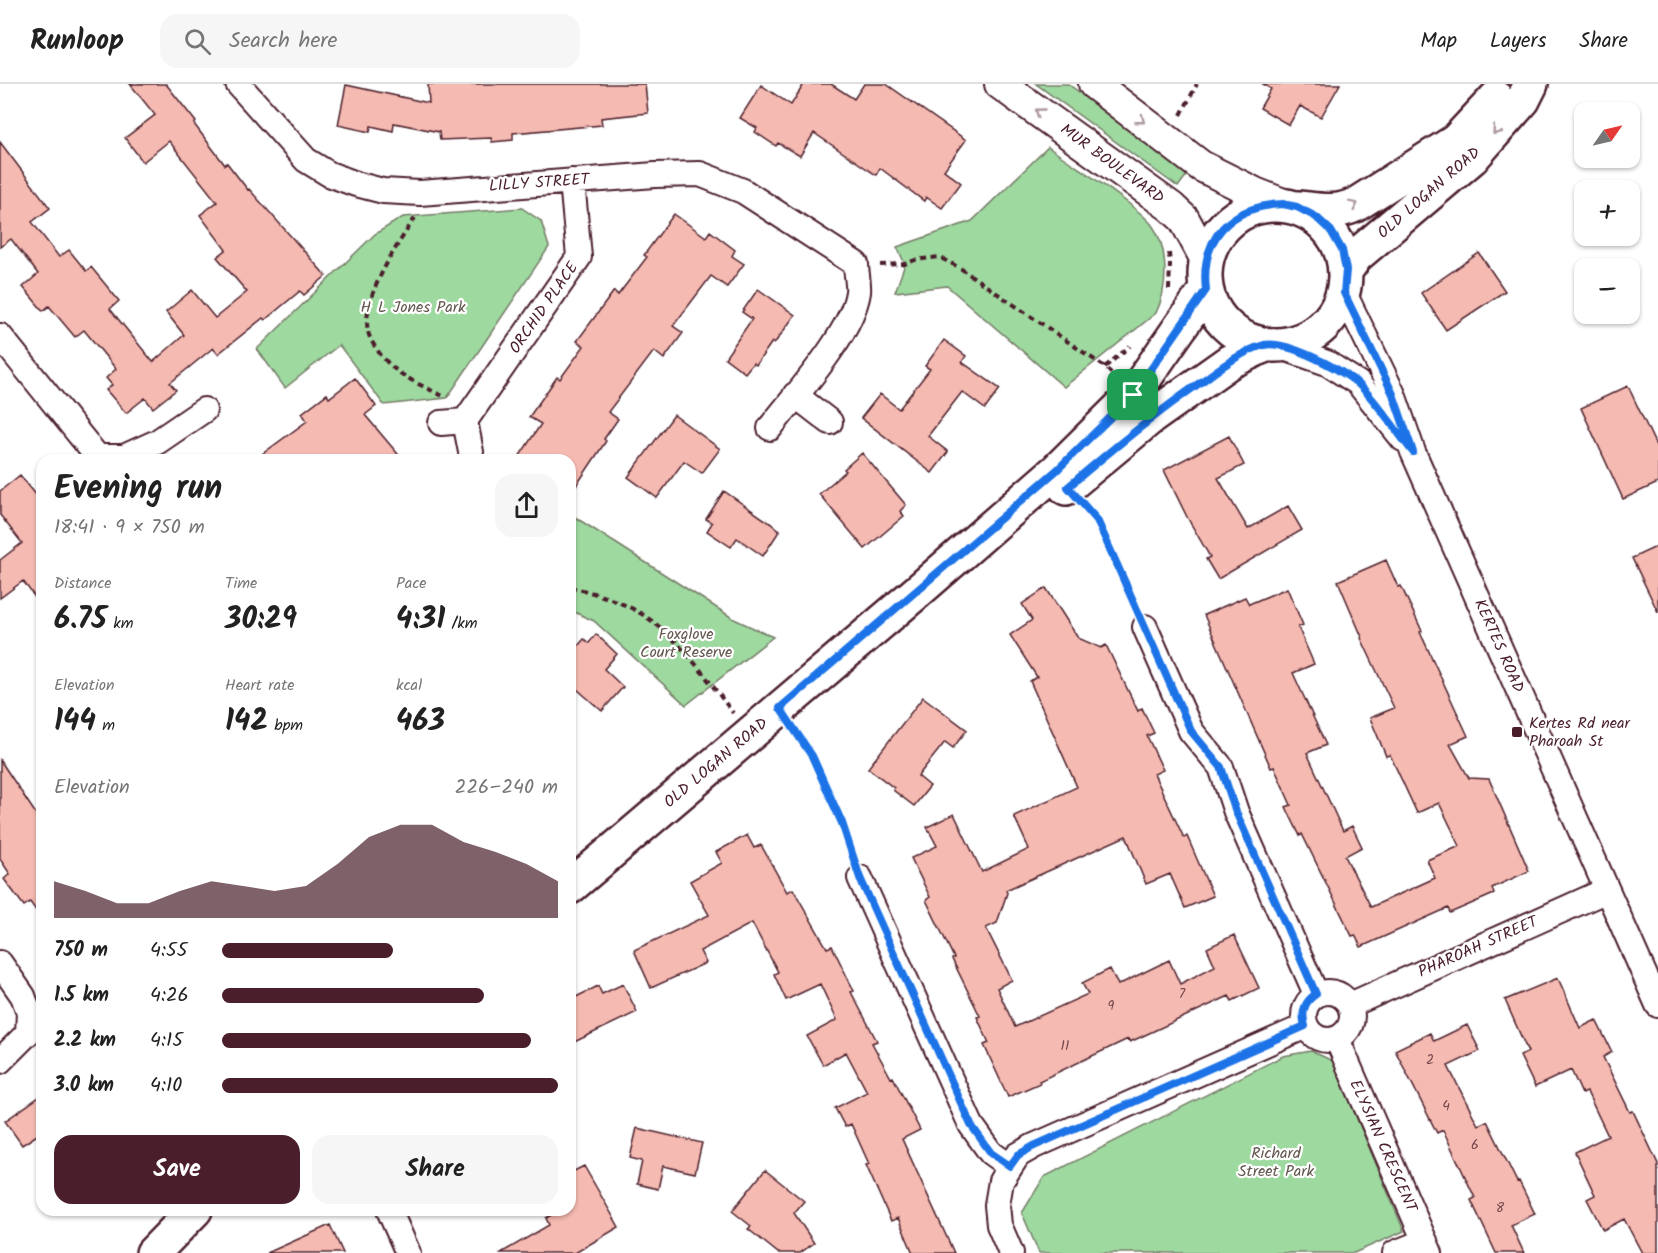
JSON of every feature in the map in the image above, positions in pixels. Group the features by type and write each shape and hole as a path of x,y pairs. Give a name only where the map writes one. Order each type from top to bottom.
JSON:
{"main road":[{"name":"OLD LOGAN ROAD","path":"1290,206 1331,212 1356,205 1456,141 1508,84"},
{"name":"OLD LOGAN ROAD","path":"1345,282 1356,256 1472,158 1523,100 1531,84"},
{"path":"1264,205 1290,206 1316,217 1331,231 1342,250 1345,282 1335,314 1320,331 1300,341 1272,345 1244,339 1227,327 1214,310 1206,275 1214,239 1228,222 1247,210 1264,205"},
{"name":"OLD LOGAN ROAD","path":"576,881 917,592 1057,470 1133,395 1206,275"},
{"name":"OLD LOGAN ROAD","path":"917,592 1068,487 1150,418 1229,362 1272,345"},
{"path":"153,1253 189,1216"}],"street":[{"name":"LILLY STREET","path":"238,84 306,160 328,174 356,184 383,191 420,193 655,175 700,174 743,191 855,264"},
{"name":"MUR BOULEVARD","path":"1000,84 1171,207 1184,219 1206,275"},
{"path":"1094,84 1201,166 1255,193 1290,206"},
{"name":"ORCHID PLACE","path":"471,452 453,422 579,257 572,181"},
{"path":"770,428 839,336 850,316 858,291 855,264"},
{"name":"KERTES ROAD","path":"1345,282 1393,394 1413,452 1658,1005"},
{"path":"0,336 95,454"},
{"name":"KERTES ROAD","path":"1272,345 1327,363 1358,383 1413,452"},
{"path":"795,395 830,422"},
{"path":"131,454 157,442 204,410"},
{"path":"1145,627 1191,731 1221,767 1236,812 1316,994"},
{"path":"860,878 971,1125 991,1153 1010,1166"},
{"name":"PHAROAH STREET","path":"1350,1005 1607,890"},
{"path":"0,963 23,996 29,1012 28,1033 0,1061"},
{"path":"1335,992 1350,1005 1351,1025 1337,1039 1315,1037 1305,1026 1304,1008 1316,994 1335,992"},
{"path":"1011,1253 999,1225 997,1204 1001,1181 1018,1155 1305,1026"},
{"name":"ELYSIAN CRESCENT","path":"1337,1039 1427,1247"},
{"path":"392,1216 408,1253"},
{"path":"1395,1253 1427,1247"}],"path":[{"path":"1180,117 1197,84"},
{"path":"417,216 376,284 368,312 369,333 376,348 390,365 408,378 447,398"},
{"path":"1168,246 1170,265 1168,292"},
{"path":"855,264 905,264 915,260 939,257 960,268 1105,366 1133,395"},
{"path":"1105,366 1131,345"},
{"path":"1068,487 1097,520 1145,627"},
{"path":"576,588 618,602 636,611 657,627 681,648 750,734"},
{"path":"780,708 812,756 842,823 860,878"}],"green space":[{"path":"1036,84 1068,84 1189,172 1178,187"},
{"path":"1048,147 1109,188 1152,225 1158,234 1165,268 1163,292 1156,313 1064,387 947,286 895,292 905,264 897,247 972,221"},
{"name":"H L Jones Park","path":"522,208 541,221 549,247 447,398 384,405 339,345 285,388 257,349 375,234 403,217"},
{"name":"Foxglove Court Reserve","path":"576,518 734,619 773,637 686,705 594,621 576,613"},
{"name":"Richard Street Park","path":"1311,1051 1333,1061 1404,1231 1354,1253 1039,1253 1022,1213 1044,1177 1283,1056"}],"building":[{"path":"130,84 166,84 196,122 194,124 225,165 227,163 248,190 326,276 304,295 300,291 218,354 213,348 170,383 176,390 153,408 145,398 126,413 106,390 112,385 106,378 116,369 84,330 75,337 49,306 43,311 23,287 38,274 11,239 0,247 0,142 50,208 32,222 59,257 69,250 86,271 91,267 119,301 110,309 153,362 184,335 166,312 192,290 215,318 247,292 217,257 226,250 200,215 217,202 169,141 143,162 125,138 155,115"},
{"path":"428,84 645,84 648,113 601,118 602,125 513,133 513,140 492,142 491,138 440,140 439,132 394,123 393,131 371,126 370,132 338,125 346,85 429,103"},
{"path":"804,84 831,84 854,99 864,84 886,84 966,140 944,170 961,183 942,208 926,197 924,201 880,168 876,175 814,133 800,156 778,143 776,146 755,132 757,128 740,118 761,85 791,105"},
{"path":"1263,84 1340,84 1321,117 1300,106 1289,125 1260,108 1271,89"},
{"path":"674,214 706,237 710,231 735,250 732,256 744,264 727,287 711,276 673,326 683,333 664,359 654,351 608,412 618,419 576,486 576,454 521,454 541,424 529,417 557,377 560,379 584,346 577,341 614,291 618,295 647,257 644,255"},
{"path":"1479,253 1505,291 1446,330 1421,293"},
{"path":"758,289 795,315 756,365 753,363 745,373 725,358 752,319 742,312"},
{"path":"944,340 966,356 962,362 1000,389 985,409 962,392 928,436 948,452 932,473 861,418 880,394 899,409 930,369 925,366"},
{"path":"355,378 376,406 365,415 398,454 262,454 307,421 302,413 327,394 329,398"},
{"path":"1628,386 1658,450 1658,483 1623,499 1581,408"},
{"path":"674,415 720,449 702,473 684,461 657,498 628,477"},
{"path":"1229,436 1244,465 1218,478 1248,529 1288,506 1302,530 1218,579 1206,559 1210,557 1164,470"},
{"path":"862,453 906,505 900,511 904,516 865,549 819,494 846,471 844,469"},
{"path":"20,475 36,495 36,599 23,581 0,598 0,560 22,543 0,515 0,491"},
{"path":"724,491 780,530 763,556 737,538 731,547 707,531 712,523 706,519"},
{"path":"1658,546 1658,612 1632,558"},
{"path":"1386,560 1422,631 1420,632 1468,736 1450,744 1469,778 1489,779 1529,871 1492,888 1494,894 1450,913 1448,908 1361,947 1355,935 1352,936 1302,834 1300,836 1286,807 1291,805 1274,767 1271,768 1204,615 1245,597 1249,604 1287,588 1303,625 1298,627 1314,664 1293,673 1326,745 1307,753 1343,831 1352,826 1362,847 1345,856 1371,907 1435,878 1427,860 1460,846 1439,803 1417,813 1390,755 1386,756 1370,718 1394,708 1361,638 1338,581"},
{"path":"1046,588 1078,638 1101,648 1106,645 1138,711 1142,708 1154,733 1147,736 1163,770 1154,774 1184,838 1187,836 1213,896 1185,908 1170,874 1146,884 1126,836 1006,890 997,923 986,928 1012,980 997,988 1015,1027 1088,994 1082,983 1110,969 1118,985 1169,960 1180,984 1215,966 1207,948 1234,935 1259,988 1232,1001 1229,996 1130,1042 1128,1039 1008,1097 984,1045 989,1043 977,1017 980,1016 926,900 930,897 911,858 937,846 927,827 954,814 982,872 1029,849 1014,816 1077,787 1030,681 1037,677 1010,635 1032,620 1022,604"},
{"path":"596,634 617,654 604,669 623,687 602,711 576,688 576,648 584,639 589,643"},
{"path":"923,697 967,730 953,748 945,742 918,776 930,786 914,806 868,768"},
{"path":"0,760 36,814 36,910 30,902 24,906 4,879 10,874 0,859"},
{"path":"747,835 754,848 761,845 787,892 793,889 827,948 832,946 854,991 851,992 877,1041 872,1043 891,1078 893,1077 920,1130 902,1139 954,1253 913,1253 898,1218 891,1221 851,1124 845,1127 835,1108 867,1092 846,1052 823,1065 807,1036 837,1020 820,984 786,1000 774,974 778,972 752,923 700,951 706,963 651,988 634,950 709,915 690,881 722,863 716,852"},
{"path":"1558,978 1580,1028 1596,1020 1612,1052 1603,1057 1630,1112 1633,1111 1658,1164 1658,1253 1642,1253 1624,1219 1603,1230 1587,1199 1595,1195 1575,1152 1608,1136 1587,1092 1582,1094 1571,1070 1535,1087 1520,1056 1528,1052 1505,1000"},
{"path":"623,984 637,1012 576,1041 576,997 598,986 602,994"},
{"path":"1467,1025 1480,1051 1448,1066 1478,1125 1487,1121 1535,1214 1511,1225 1524,1253 1496,1253 1471,1200 1475,1198 1443,1130 1437,1133 1395,1050 1430,1033 1434,1041"},
{"path":"36,1099 36,1136 22,1145 5,1121"},
{"path":"637,1128 702,1143 695,1173 663,1166 658,1189 637,1184 642,1161 630,1158"},
{"path":"584,1166 619,1227 575,1253 501,1253 549,1225 546,1218 550,1216 576,1216 576,1170"},
{"path":"765,1170 804,1201 794,1213 814,1243 800,1253 778,1253 748,1229 751,1226 732,1211"},
{"path":"330,1225 343,1253 267,1253"}],"place":[{"name":"Kertes Rd near Pharoah St","path":"1517,732"}],"route":[{"path":"1283,204 1297,207 1316,217 1331,231 1342,250 1346,270 1344,293 1393,394 1413,452 1358,383 1310,355 1278,346 1265,345 1229,362 1150,418 1068,487 1097,520 1191,731 1221,767 1236,812 1316,994 1304,1008 1305,1026 1034,1146 1018,1155 1010,1166 991,1153 971,1125 860,878 842,823 812,756 780,708 1057,470 1133,395 1206,290 1204,275 1206,260 1214,239 1228,222 1247,210 1264,205 1283,204"}]}
